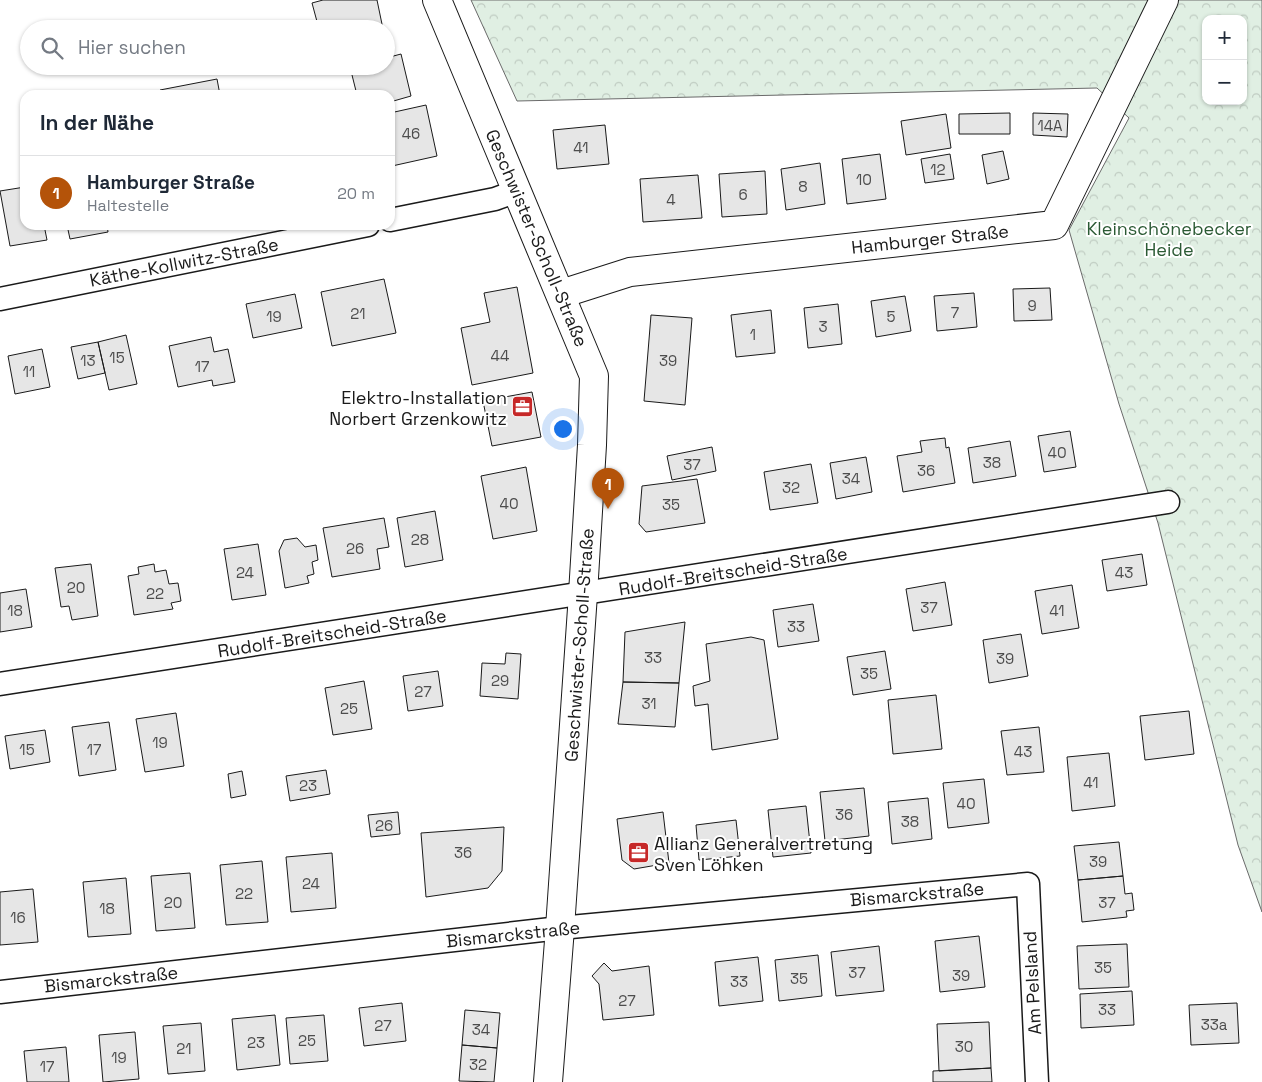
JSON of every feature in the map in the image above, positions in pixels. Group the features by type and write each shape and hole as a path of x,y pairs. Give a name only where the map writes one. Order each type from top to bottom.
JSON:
{"street":[{"name":"Geschwister-Scholl-Straße","path":"437,0 594,376 583,594 548,1082"},
{"name":"Hamburger Straße","path":"561,294 630,272 1054,225 1164,0"},
{"path":"395,219 495,200 517,191"},
{"name":"Käthe-Kollwitz-Straße","path":"0,299 343,230"},
{"name":"Rudolf-Breitscheid-Straße","path":"0,684 1168,502"},
{"name":"Bismarckstraße","path":"0,992 560,928 1028,884"},
{"name":"Am Pelsland","path":"1028,884 1037,1082"}],"green space":[{"name":"Kleinschönebecker Heide","path":"471,0 1262,0 1262,912 1238,845 1158,523 1119,404 1069,230 1129,118 1097,88 517,101"}],"building":[{"path":"323,0 377,0 381,20 317,20 312,3"},
{"path":"401,54 411,96 395,101 395,90 356,90 352,75 395,75 395,56"},
{"path":"217,79 219,90 160,90"},
{"path":"426,105 437,156 395,165 395,112"},
{"path":"1010,113 1010,134 959,134 959,114"},
{"path":"1033,113 1068,114 1067,137 1033,135"},
{"path":"946,114 951,148 906,155 901,121"},
{"path":"605,125 609,164 557,169 553,130"},
{"path":"1003,151 1009,179 987,184 982,155"},
{"path":"880,154 886,199 847,204 842,159"},
{"path":"950,154 954,179 925,183 921,159"},
{"path":"820,163 825,204 786,210 781,169"},
{"path":"765,171 767,214 722,217 719,174"},
{"path":"698,175 702,218 643,222 640,179"},
{"path":"20,188 20,230 45,230 47,240 10,246 0,191"},
{"path":"68,230 108,230 108,232 70,239"},
{"path":"384,279 396,333 332,346 321,292"},
{"path":"517,287 533,373 472,385 461,328 490,322 484,293"},
{"path":"1050,288 1052,320 1014,321 1013,289"},
{"path":"974,293 977,327 937,331 934,296"},
{"path":"295,294 302,328 253,338 246,304"},
{"path":"905,296 911,331 876,337 871,301"},
{"path":"838,304 842,344 808,348 804,308"},
{"path":"771,310 775,353 736,357 731,315"},
{"path":"651,315 692,318 685,405 644,401"},
{"path":"126,335 137,384 109,390 98,342"},
{"path":"211,337 214,352 228,349 235,382 213,386 212,380 178,387 169,346"},
{"path":"98,342 105,373 78,379 71,347"},
{"path":"42,349 50,387 15,394 8,356"},
{"path":"532,392 541,437 492,446 483,401"},
{"path":"1070,431 1076,467 1044,472 1038,436"},
{"path":"945,438 946,448 949,447 955,483 903,492 897,456 922,452 920,441"},
{"path":"1010,441 1016,476 973,483 968,448"},
{"path":"712,447 716,471 672,480 667,456"},
{"path":"866,457 872,492 836,499 830,463"},
{"path":"811,464 818,503 770,510 764,472"},
{"path":"526,467 537,531 493,539 481,476"},
{"path":"697,479 705,523 646,532 639,524 642,486"},
{"path":"435,511 443,560 405,567 397,518"},
{"path":"384,518 389,547 377,549 380,569 332,577 323,528"},
{"path":"297,538 305,547 316,545 318,560 312,562 314,574 307,576 309,583 285,588 279,551 284,540"},
{"path":"258,544 266,595 232,600 224,549"},
{"path":"1142,554 1147,585 1107,591 1102,560"},
{"path":"91,564 98,616 72,620 69,606 61,607 55,568"},
{"path":"154,564 155,572 166,570 169,584 178,583 181,601 171,603 173,609 134,615 128,576 139,574 138,567"},
{"path":"945,582 952,625 913,631 906,589"},
{"path":"1072,585 1079,628 1042,634 1035,591"},
{"path":"26,589 32,627 0,632 0,593"},
{"path":"813,604 819,641 778,647 773,610"},
{"path":"685,622 679,683 623,682 625,632"},
{"path":"1021,634 1028,676 989,683 983,640"},
{"path":"751,637 764,640 778,739 712,750 708,704 695,706 693,686 710,681 706,644"},
{"path":"885,651 891,689 853,695 847,657"},
{"path":"506,653 521,654 518,699 480,696 482,663 505,664"},
{"path":"438,671 443,706 408,711 403,676"},
{"path":"364,681 372,729 333,735 325,688"},
{"path":"623,682 679,683 675,727 618,724"},
{"path":"936,695 942,749 893,754 888,700"},
{"path":"1189,711 1194,754 1145,760 1140,716"},
{"path":"176,713 184,766 145,772 136,719"},
{"path":"109,722 116,770 79,776 72,727"},
{"path":"1039,727 1044,772 1007,775 1001,731"},
{"path":"45,730 50,762 10,769 5,736"},
{"path":"1109,753 1115,806 1072,811 1067,757"},
{"path":"326,770 330,794 290,801 286,776"},
{"path":"242,771 246,795 231,798 228,774"},
{"path":"984,779 989,823 948,828 943,783"},
{"path":"864,788 869,836 825,841 820,792"},
{"path":"928,798 932,839 892,844 888,802"},
{"path":"806,806 811,853 773,857 768,810"},
{"path":"398,812 400,834 371,837 368,815"},
{"path":"663,812 669,863 634,869 622,860 617,819"},
{"path":"736,820 740,856 699,860 696,825"},
{"path":"504,827 502,871 488,888 426,897 421,833"},
{"path":"1119,842 1123,876 1078,880 1074,846"},
{"path":"332,853 336,908 291,912 286,857"},
{"path":"262,861 268,922 226,925 220,865"},
{"path":"190,873 195,928 156,931 151,876"},
{"path":"1123,876 1125,894 1132,893 1134,910 1126,911 1127,917 1082,922 1078,880"},
{"path":"126,878 131,934 88,937 83,882"},
{"path":"33,889 38,942 0,945 0,892"},
{"path":"979,936 985,987 940,992 935,941"},
{"path":"1127,944 1129,987 1079,989 1077,946"},
{"path":"879,946 884,991 836,996 831,952"},
{"path":"818,955 822,996 779,1001 775,960"},
{"path":"758,957 763,1001 719,1006 715,962"},
{"path":"604,963 612,971 649,966 654,1015 603,1020 599,984 592,976"},
{"path":"1132,991 1134,1025 1081,1028 1080,994"},
{"path":"402,1003 406,1041 364,1046 359,1008"},
{"path":"1237,1003 1239,1043 1191,1045 1189,1005"},
{"path":"465,1010 500,1013 497,1048 462,1045"},
{"path":"275,1015 280,1065 237,1070 232,1019"},
{"path":"324,1015 328,1061 290,1064 286,1018"},
{"path":"989,1022 991,1068 939,1071 937,1024"},
{"path":"201,1023 205,1071 168,1074 163,1026"},
{"path":"135,1032 139,1079 103,1082 99,1035"},
{"path":"462,1045 497,1048 494,1082 459,1081"},
{"path":"66,1047 69,1082 27,1082 24,1051"},
{"path":"991,1068 992,1082 933,1082 933,1071"}],"place":[{"name":"Elektro-Installation Norbert Grzenkowitz","path":"523,407"},
{"name":"Hamburger Straße","path":"608,509"},
{"name":"Allianz Generalvertretung Sven Löhken","path":"638,853"}]}
